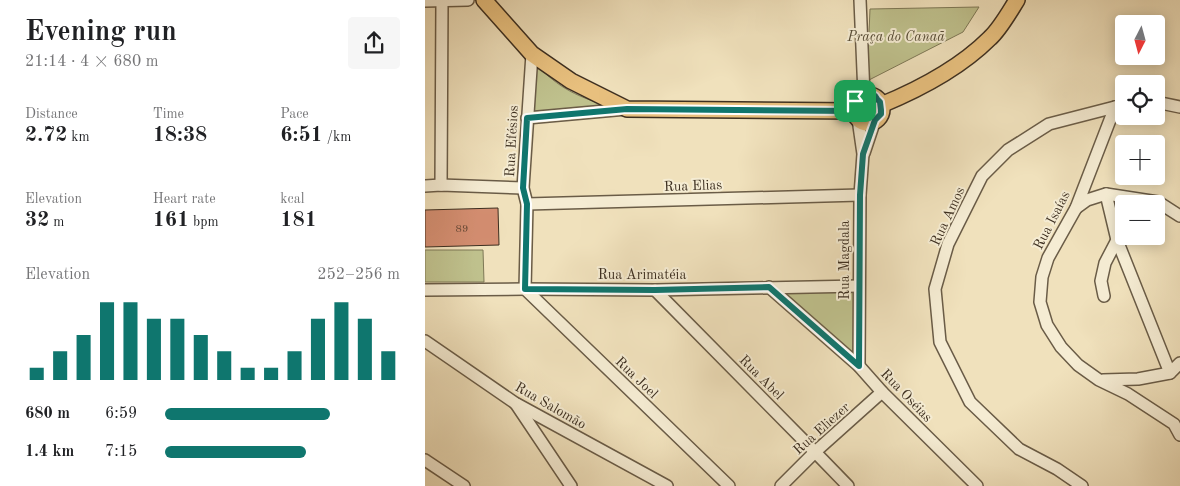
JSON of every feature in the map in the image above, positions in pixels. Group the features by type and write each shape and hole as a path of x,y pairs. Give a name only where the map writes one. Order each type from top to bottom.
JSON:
{"main road":[{"path":"484,0 531,54 571,81 627,109 856,115 866,122 875,120 881,114 880,102 875,96 864,95 855,101 856,115"},
{"path":"881,105 909,94 957,66 992,37 1017,0"}],"street":[{"path":"425,1 468,0"},
{"path":"861,0 864,95"},
{"path":"441,186 442,1"},
{"name":"Rua Efésios","path":"525,289 527,204 523,188 531,54"},
{"path":"1165,104 1180,106"},
{"name":"Rua Amos","path":"1082,486 1057,469 1019,449 971,402 940,342 935,289 948,244 982,176 1008,150 1049,124 1115,108"},
{"path":"527,118 627,109"},
{"name":"Rua Magdala","path":"856,115 863,154 860,195 859,366"},
{"name":"Rua Isaías","path":"1115,118 1076,208 1048,258 1042,277 1040,302 1047,325 1061,347 1078,364 1099,380 1128,394 1174,424 1180,435"},
{"name":"Rua Magdala","path":"863,154 875,120"},
{"path":"425,186 523,188"},
{"path":"1106,194 1115,232"},
{"path":"1076,208 1087,200 1106,194 1158,202 1180,216"},
{"name":"Rua Elias","path":"527,204 860,195"},
{"path":"1104,296 1101,281 1105,263 1115,244"},
{"path":"1119,245 1170,373"},
{"name":"Rua Arimatéia","path":"425,290 655,290 859,286"},
{"name":"Rua Oséias","path":"769,287 859,366 882,392 977,486"},
{"name":"Rua Joel","path":"525,289 729,486"},
{"name":"Rua Abel","path":"655,290 848,486"},
{"name":"Rua Salomão","path":"425,341 515,403 667,486"},
{"path":"1099,380 1138,379 1170,373 1180,363"},
{"name":"Rua Eliezer","path":"781,486 815,452 882,392"},
{"path":"515,403 571,486"},
{"path":"425,460 464,486"}],"green space":[{"name":"Praça do Canaã","path":"979,7 963,32 867,81 870,9"},
{"path":"534,62 561,86 589,100 613,108 529,112"},
{"path":"425,250 483,250 484,282 425,282"},
{"path":"856,289 855,358 778,290"}],"building":[{"path":"498,208 499,245 425,247 425,210"}],"route":[{"path":"868,94 875,96 881,105 881,114 875,120 863,154 859,240 859,366 769,287 655,290 525,289 527,204 523,188 527,118 627,109 853,111 855,101 868,94"}]}
